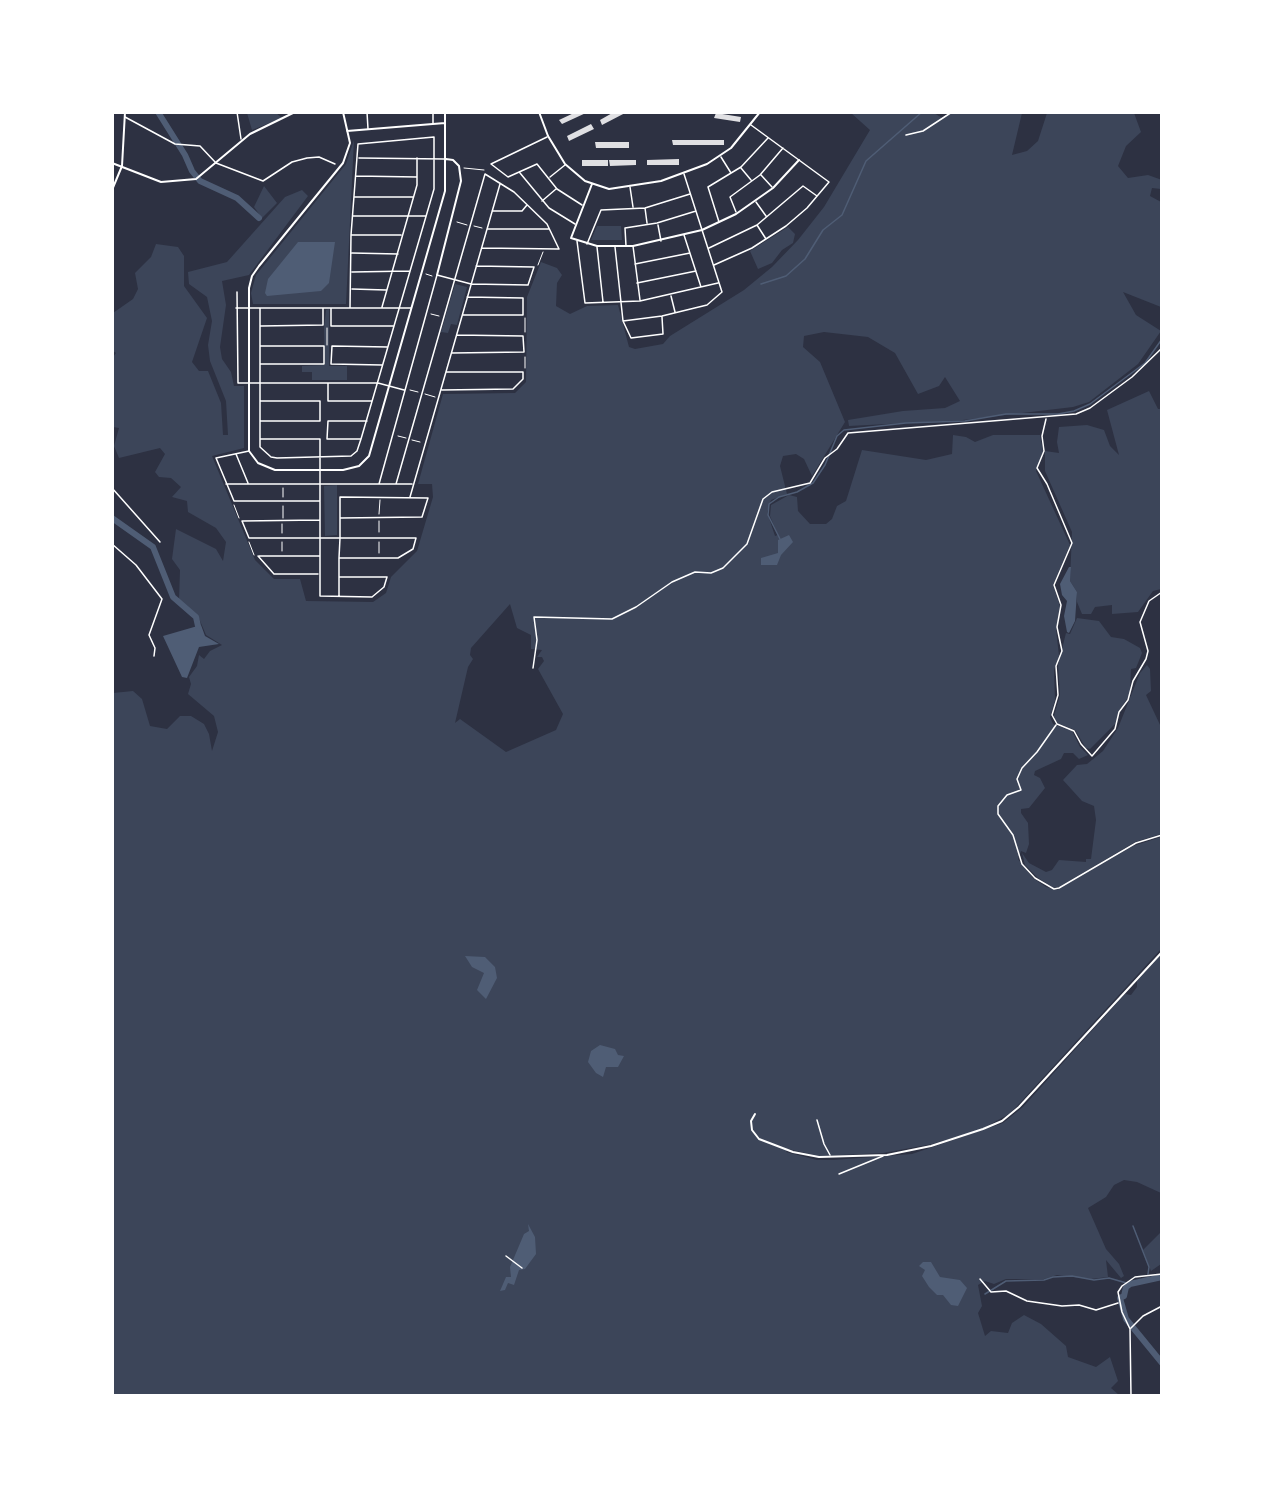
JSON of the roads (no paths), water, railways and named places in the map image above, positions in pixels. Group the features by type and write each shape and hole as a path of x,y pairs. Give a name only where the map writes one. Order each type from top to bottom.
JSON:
{"street":[{"path":"112,190 122,166 125,112"},
{"path":"237,112 242,140"},
{"path":"112,163 161,182 196,179 242,140 295,112"},
{"path":"343,112 350,144 343,163 252,276 248,308 249,451 258,463 270,469 323,471 355,468 369,456 445,191 445,112"},
{"path":"367,112 368,129"},
{"path":"433,112 433,124"},
{"path":"538,112 548,136 565,164 579,178 609,189 630,187 684,174 720,156 752,125 760,112"},
{"path":"906,135 923,130 952,112"},
{"path":"124,117 175,144 200,146 216,163 263,181 292,162 307,158 319,157 335,164"},
{"path":"347,131 445,123"},
{"path":"714,266 766,240 786,226 818,196 829,182 752,125"},
{"path":"548,136 491,164 508,177 537,164 557,189 582,205"},
{"path":"260,308 260,447 271,456 321,459 351,456 357,451 367,421 434,189 434,137 358,144 351,235 350,308"},
{"path":"719,222 708,187 741,167 769,137"},
{"path":"736,214 730,197 760,175 783,148"},
{"path":"720,156 732,173"},
{"path":"358,158 453,160 459,166 461,181 379,484"},
{"path":"381,308 414,198 417,158"},
{"path":"592,184 574,224 571,238 597,246 633,246 702,230 736,214 773,188 799,160"},
{"path":"548,178 565,164"},
{"path":"741,167 752,181"},
{"path":"519,173 542,201 574,224"},
{"path":"396,484 485,174 500,182 527,205 550,230 559,249 482,248"},
{"path":"623,321 662,316 707,305 722,292 684,174"},
{"path":"760,175 773,188"},
{"path":"356,176 417,177"},
{"path":"410,497 500,182"},
{"path":"708,248 757,225 803,186 818,196"},
{"path":"630,187 633,207"},
{"path":"542,201 557,189"},
{"path":"587,244 601,210 645,208 691,194"},
{"path":"354,197 414,198"},
{"path":"756,202 767,217"},
{"path":"492,211 522,211 527,205"},
{"path":"645,208 647,224"},
{"path":"626,246 625,228 657,223 697,211"},
{"path":"352,216 426,216"},
{"path":"657,223 661,241"},
{"path":"757,225 766,240"},
{"path":"487,229 550,230"},
{"path":"351,235 403,235"},
{"path":"684,235 701,288"},
{"path":"577,241 585,303 640,301 671,296 719,283"},
{"path":"597,246 603,303"},
{"path":"633,246 640,301"},
{"path":"615,247 623,321 632,338 663,334 662,316"},
{"path":"351,252 398,254"},
{"path":"635,264 690,253"},
{"path":"437,276 471,284 528,285 534,267 476,266"},
{"path":"351,272 411,271"},
{"path":"637,283 696,271"},
{"path":"351,290 387,290"},
{"path":"237,292 236,380 238,383 378,383 405,390"},
{"path":"671,296 675,313"},
{"path":"462,315 523,315 523,298 467,297"},
{"path":"237,308 412,308"},
{"path":"260,326 323,325 323,308"},
{"path":"331,308 331,326 395,326"},
{"path":"451,353 524,352 523,336 456,335"},
{"path":"260,346 324,346 324,364 260,364"},
{"path":"383,365 331,364 332,346 389,347"},
{"path":"533,668 537,640 534,617 612,619 636,607 672,582 696,572 711,573 723,568 741,553 747,544 763,500 772,492 810,483 843,437 851,432 962,424 1021,416 1072,415 1090,408 1140,370 1161,348"},
{"path":"441,390 513,389 523,379 523,372 446,372"},
{"path":"328,383 328,401 373,401"},
{"path":"260,401 320,401 320,421 260,421"},
{"path":"1047,417 1042,436 1044,451 1037,468 1047,484 1072,543 1054,585 1061,605 1058,627 1062,651 1056,666 1058,695 1052,715 1057,724 1074,730 1081,744 1092,756 1115,729 1119,712 1128,700 1133,681 1146,659 1148,651 1140,622 1149,601 1161,592"},
{"path":"361,439 327,439 328,421 367,421"},
{"path":"260,439 321,439 323,471 320,501 320,596 372,597 384,587 387,578 339,577"},
{"path":"249,451 216,458 234,501 320,501"},
{"path":"236,453 248,484"},
{"path":"226,484 413,484"},
{"path":"112,488 160,542"},
{"path":"339,597 340,497 428,498 422,518 340,518"},
{"path":"320,520 242,521 249,538 416,538 413,549 403,557 339,558"},
{"path":"112,544 136,565 162,599 149,635 155,648 154,656"},
{"path":"320,556 258,556 274,574 320,574"},
{"path":"1057,724 1022,768 1017,779 1021,790 1007,795 998,806 998,814 1013,835 1022,864 1035,878 1054,889 1059,888 1136,843 1161,835"},
{"path":"839,1174 887,1155 956,1138 1002,1121 1011,1115 1161,952"},
{"path":"755,1114 751,1121 752,1130 759,1139 768,1144 808,1156 833,1158 887,1155"},
{"path":"818,1120 824,1144 833,1158"},
{"path":"506,1256 522,1268"},
{"path":"1131,1395 1131,1328 1119,1303 1119,1290 1125,1283 1140,1276 1161,1274"},
{"path":"980,1279 990,1291 1006,1291 1027,1301 1062,1306 1079,1305 1096,1310 1119,1303"},
{"path":"1131,1328 1143,1316 1161,1306"}],"waterway":[{"path":"158,112 200,181 237,198 259,218"},
{"path":"761,284 786,276 805,259 823,230 842,215 866,161 922,112"},
{"path":"780,539 768,515 769,504 779,497 797,492 813,483 825,465 837,436 844,430 906,423 965,421 1006,414 1058,414 1074,411 1090,404 1145,363 1162,339"},
{"path":"112,518 153,547 173,597 196,617 198,626"},
{"path":"1133,1226 1149,1267 1148,1274"},
{"path":"985,1294 1006,1281 1044,1280 1053,1277 1072,1276 1094,1280 1109,1278 1130,1284"},
{"path":"1162,1277 1130,1284 1126,1287 1124,1296 1120,1298 1126,1319 1162,1363"}]}
